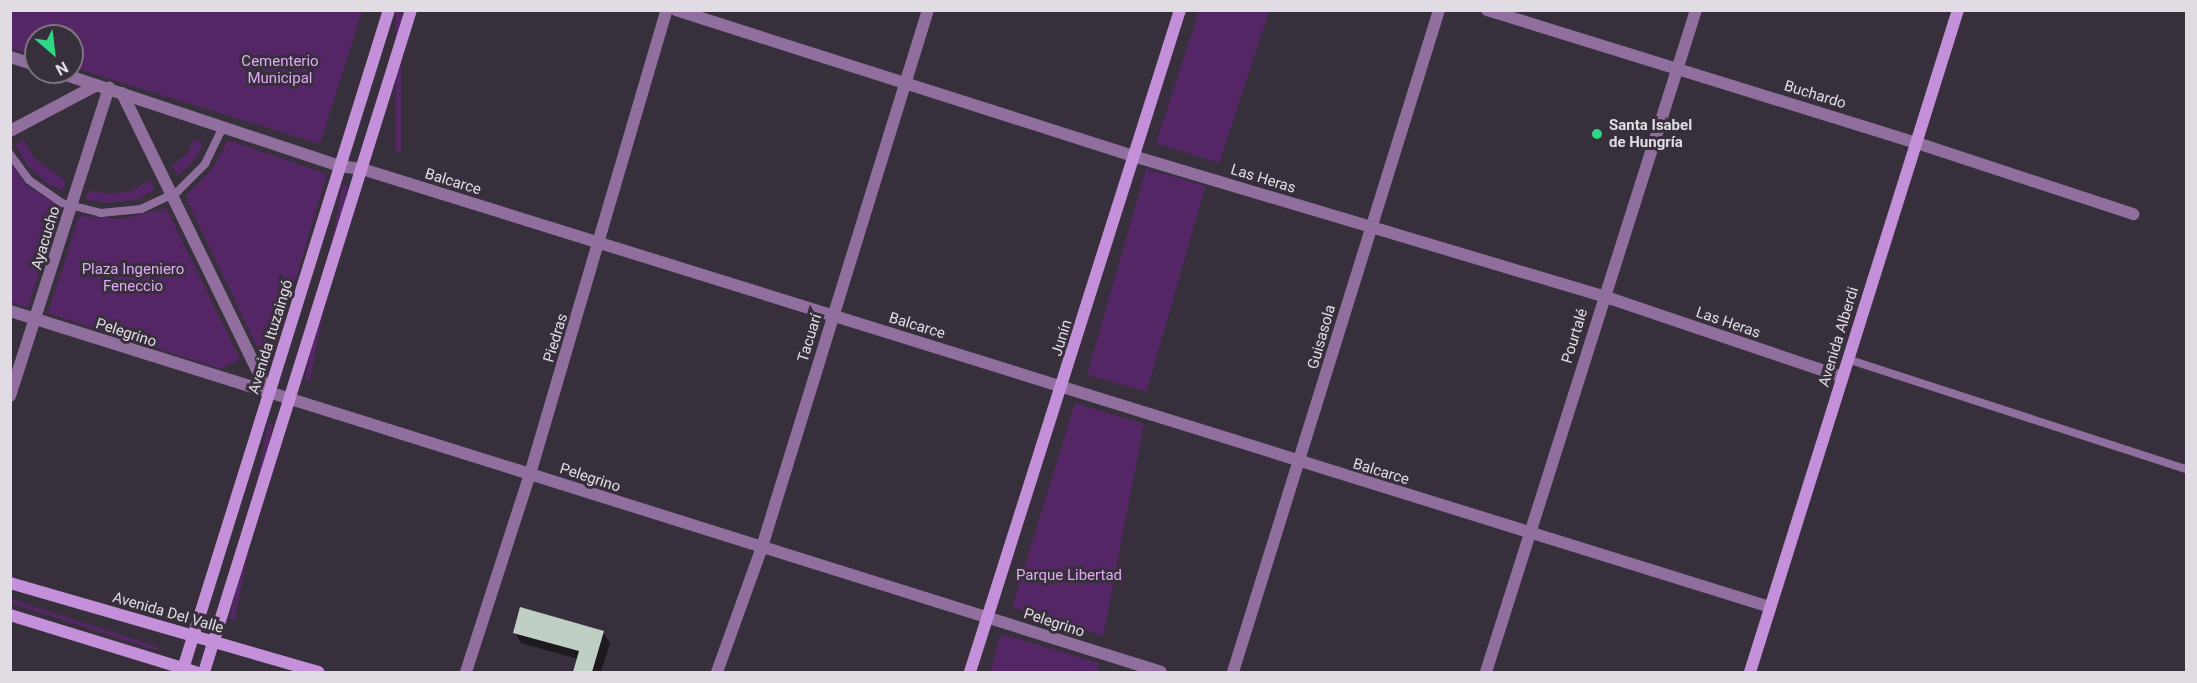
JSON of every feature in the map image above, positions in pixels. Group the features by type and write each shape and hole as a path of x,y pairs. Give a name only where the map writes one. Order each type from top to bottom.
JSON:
{"main road":[{"name":"Avenida Ituzaingó","path":"186,671 192,636 389,10"},
{"path":"204,672 411,10"},
{"name":"Junín","path":"970,672 1063,386 1180,10"},
{"name":"Avenida Alberdi","path":"1750,672 1914,142 1958,10"},
{"name":"Avenida Del Valle","path":"10,583 318,672"},
{"path":"10,615 186,671"}],"street":[{"name":"Piedras","path":"465,672 530,474 667,10"},
{"name":"Las Heras","path":"676,10 1133,156 1603,297 1842,377"},
{"name":"Tacuarí","path":"717,672 761,550 928,10"},
{"name":"Guisasola","path":"1233,672 1301,464 1370,227 1439,10"},
{"name":"Buchardo","path":"1486,10 1914,142 2133,214"},
{"name":"Pourtalé","path":"1486,672 1603,297 1696,10"},
{"name":"Balcarce","path":"84,80 340,166 362,169 1063,386 1301,464 1770,607"},
{"path":"10,131 103,86"},
{"name":"Ayacucho","path":"10,396 72,205 103,86"},
{"path":"122,93 269,394"},
{"name":"Pelegrino","path":"10,311 530,474 761,550 988,617 1161,672"}],"lane":[{"path":"10,154 29,180 72,205 101,213 141,209 172,195 205,164 223,127"},
{"path":"1847,360 2187,469"}],"green space":[{"name":"Cementerio Municipal","path":"11,10 362,11 320,144 84,71 84,24 24,24 24,52 11,48"},
{"path":"396,11 401,11 401,152 396,152"},
{"path":"1199,11 1269,11 1219,163 1156,143"},
{"path":"24,140 34,158 66,181 62,191 47,183 27,165 15,144"},
{"path":"193,140 203,143 195,159 178,176 172,166 187,154"},
{"name":"Plaza Ingeniero Feneccio","path":"228,140 327,174 277,342 259,351 185,196 211,171"},
{"name":"Plaza Ingeniero Feneccio","path":"11,162 25,184 59,206 28,308 11,302"},
{"path":"1146,169 1206,186 1147,392 1087,375"},
{"path":"150,180 155,189 136,200 109,203 85,200 89,190 108,194 131,191"},
{"path":"343,184 348,185 310,381 305,380"},
{"name":"Plaza Ingeniero Feneccio","path":"166,208 240,359 221,369 48,313 79,216 121,219"},
{"name":"Parque Libertad","path":"1075,403 1144,424 1103,636 1012,607"},
{"path":"268,423 273,424 235,620 230,619"},
{"path":"11,599 158,647 157,651 10,603"},
{"path":"1001,634 1099,663 1097,672 990,672"}],"building":[{"path":"520,607 604,631 592,672 573,672 579,651 513,633"}],"place":[{"name":"Santa Isabel de Hungría","path":"1597,134"}]}
